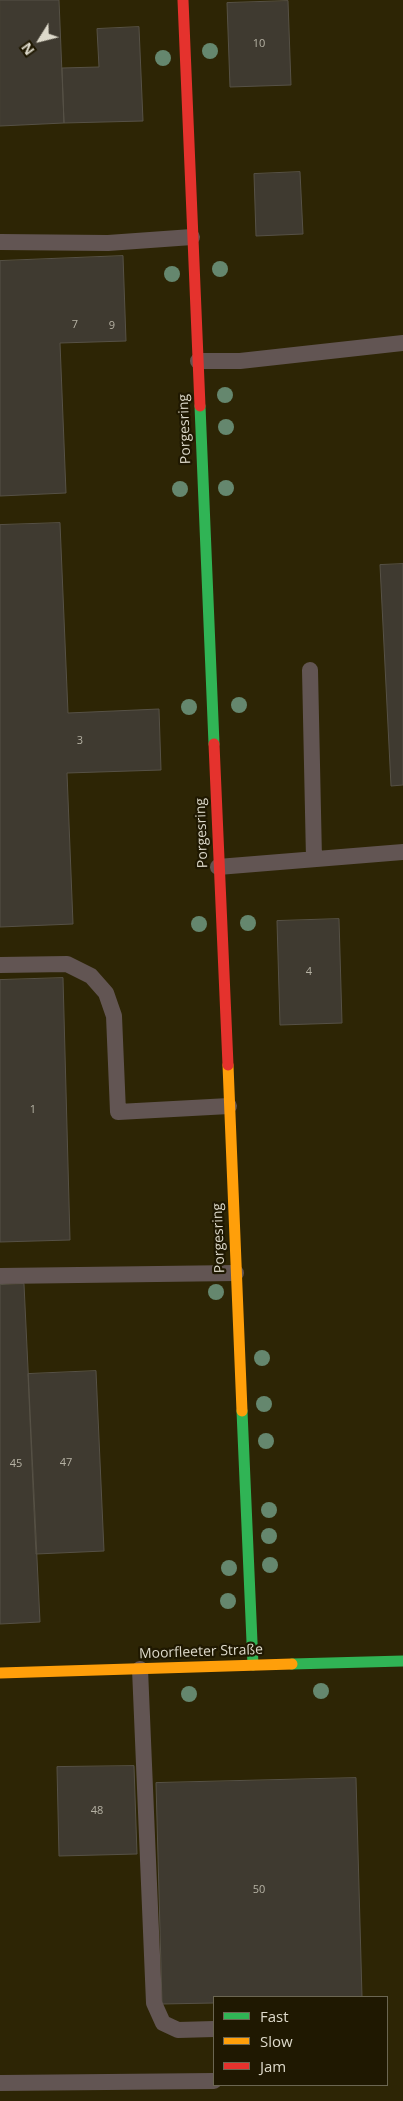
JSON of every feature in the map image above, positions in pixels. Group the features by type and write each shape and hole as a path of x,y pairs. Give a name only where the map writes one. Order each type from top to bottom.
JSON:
{"street":[{"name":"Porgesring","path":"183,0 253,1665"},
{"name":"Moorfleeter Straße","path":"0,1673 403,1661"}],"lane":[{"path":"0,242 108,244 192,237"},
{"path":"198,361 240,361 403,343"},
{"path":"310,670 314,859"},
{"path":"218,867 403,852"},
{"path":"0,965 67,964 91,976 106,994 114,1016 118,1112 229,1106"},
{"path":"0,1276 236,1273"},
{"path":"140,1669 154,2003 163,2022 178,2030 213,2029"},
{"path":"0,2083 213,2081"}],"shaded area":[{"path":"0,0 403,0 403,2101 0,2101"}],"building":[{"path":"0,0 59,0 64,123 0,126"},
{"path":"288,1 291,85 230,87 227,3"},
{"path":"139,27 143,121 64,123 62,68 99,67 97,29"},
{"path":"300,172 303,234 256,236 254,174"},
{"path":"123,256 126,341 60,343 66,493 0,496 0,261"},
{"path":"60,523 68,713 159,709 161,770 67,773 73,924 0,927 0,525"},
{"path":"403,564 403,785 391,786 380,565"},
{"path":"339,919 342,1023 280,1025 277,921"},
{"path":"63,978 70,1240 0,1242 0,980"},
{"path":"24,1284 40,1622 0,1624 0,1285"},
{"path":"96,1371 104,1551 36,1554 28,1374"},
{"path":"134,1766 137,1854 59,1856 57,1767"},
{"path":"356,1778 362,1996 213,1996 213,2003 162,2004 156,1783"}],"traffic: fast":[{"path":"200,406 214,744"},
{"path":"242,1411 253,1665"},
{"path":"292,1664 403,1661"}],"traffic: slow":[{"path":"228,1065 242,1411"},
{"path":"0,1673 292,1664"}],"traffic: jam":[{"path":"183,0 200,406"},
{"path":"214,744 228,1065"}]}
